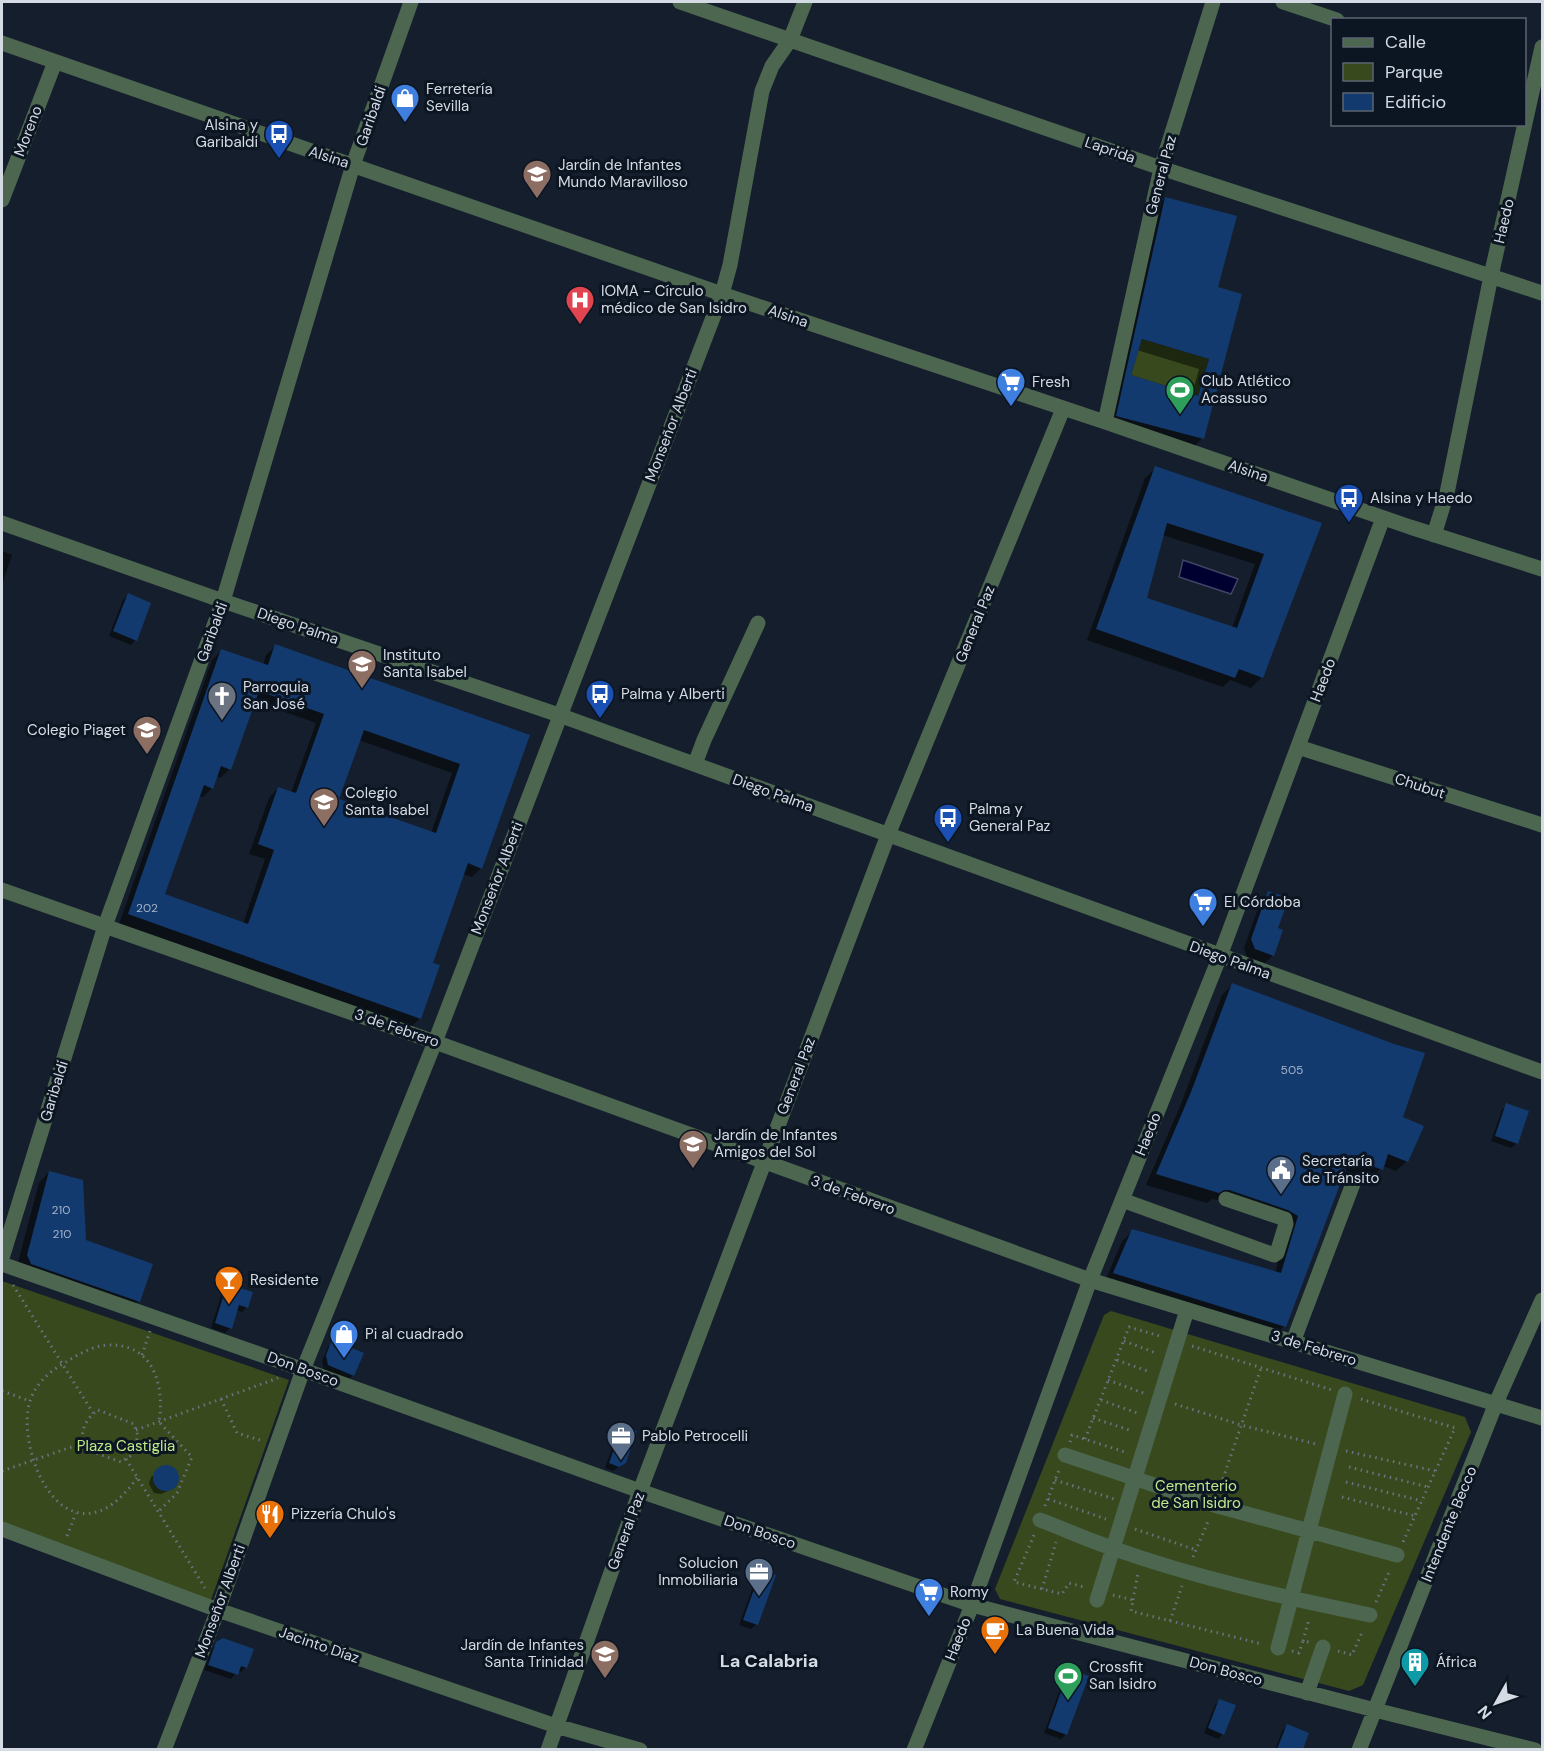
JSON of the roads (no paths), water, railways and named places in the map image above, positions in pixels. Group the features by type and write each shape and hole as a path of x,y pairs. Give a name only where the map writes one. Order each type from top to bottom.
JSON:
{"street":[{"name":"Garibaldi","path":"2,1258 105,926 224,601 353,165 411,2"},
{"name":"Laprida","path":"680,2 1161,168 1542,293"},
{"name":"Monseñor Alberti","path":"164,1749 218,1610 303,1370 435,1042 722,294 730,265 762,91 772,66 790,40 805,2"},
{"name":"General Paz","path":"1105,422 1161,168 1213,2"},
{"path":"1283,2 1332,18"},
{"name":"Alsina","path":"2,44 722,294 1383,518 1542,569"},
{"name":"Haedo","path":"1526,120 1542,46"},
{"name":"Moreno","path":"2,200 55,62"},
{"name":"Haedo","path":"1434,535 1447,493 1491,276 1525,126"},
{"name":"General Paz","path":"548,1749 640,1491 888,835 1063,409"},
{"name":"Haedo","path":"914,1749 972,1605 1090,1280 1220,956 1383,518"},
{"name":"Diego Palma","path":"2,523 559,715 1542,1072"},
{"path":"695,764 758,623"},
{"name":"Chubut","path":"1298,747 1542,825"},
{"name":"3 de Febrero","path":"2,890 435,1042 1090,1280 1542,1418"},
{"path":"1293,1342 1354,1181"},
{"path":"1122,1200 1274,1255 1286,1224 1285,1219 1226,1199"},
{"name":"Don Bosco","path":"5,1270 155,1318 640,1491 972,1605 1307,1693 1535,1749"},
{"name":"Intendente Becco","path":"1359,1749 1496,1403 1542,1300"},
{"path":"1097,1600 1187,1310"},
{"path":"1278,1648 1345,1394"},
{"path":"1065,1455 1214,1505 1397,1555"},
{"path":"1040,1520 1113,1549 1187,1572 1313,1604 1370,1615"},
{"name":"Jacinto Díaz","path":"2,1529 218,1610 556,1726 640,1749"},
{"path":"1307,1693 1323,1647"}],"place":[{"name":"Ferretería Sevilla","path":"405,124"},
{"name":"Alsina y Garibaldi","path":"279,160"},
{"name":"Jardín de Infantes Mundo Maravilloso","path":"537,200"},
{"name":"IOMA - Círculo médico de San Isidro","path":"580,326"},
{"name":"Fresh","path":"1011,408"},
{"name":"Club Atlético Acassuso","path":"1180,416"},
{"name":"Alsina y Haedo","path":"1349,524"},
{"name":"Instituto Santa Isabel","path":"362,690"},
{"name":"Palma y Alberti","path":"600,720"},
{"name":"Parroquia San José","path":"222,722"},
{"name":"Colegio Piaget","path":"147,756"},
{"name":"Colegio Santa Isabel","path":"324,828"},
{"name":"Palma y General Paz","path":"948,844"},
{"name":"El Córdoba","path":"1203,928"},
{"name":"Jardín de Infantes Amigos del Sol","path":"693,1170"},
{"name":"Secretaría de Tránsito","path":"1281,1196"},
{"name":"Residente","path":"229,1306"},
{"name":"Pi al cuadrado","path":"344,1360"},
{"name":"Pablo Petrocelli","path":"621,1462"},
{"name":"Pizzería Chulo's","path":"270,1540"},
{"name":"Solucion Inmobiliaria","path":"759,1598"},
{"name":"Romy","path":"929,1618"},
{"name":"La Buena Vida","path":"995,1656"},
{"name":"Jardín de Infantes Santa Trinidad","path":"605,1680"},
{"name":"África","path":"1415,1688"},
{"name":"Crossfit San Isidro","path":"1068,1702"}],"district":[{"name":"La Calabria","path":"769,1661"}],"park label":[{"name":"Plaza Castiglia","path":"126,1446"},
{"name":"Cementerio de San Isidro","path":"1196,1494"}]}
